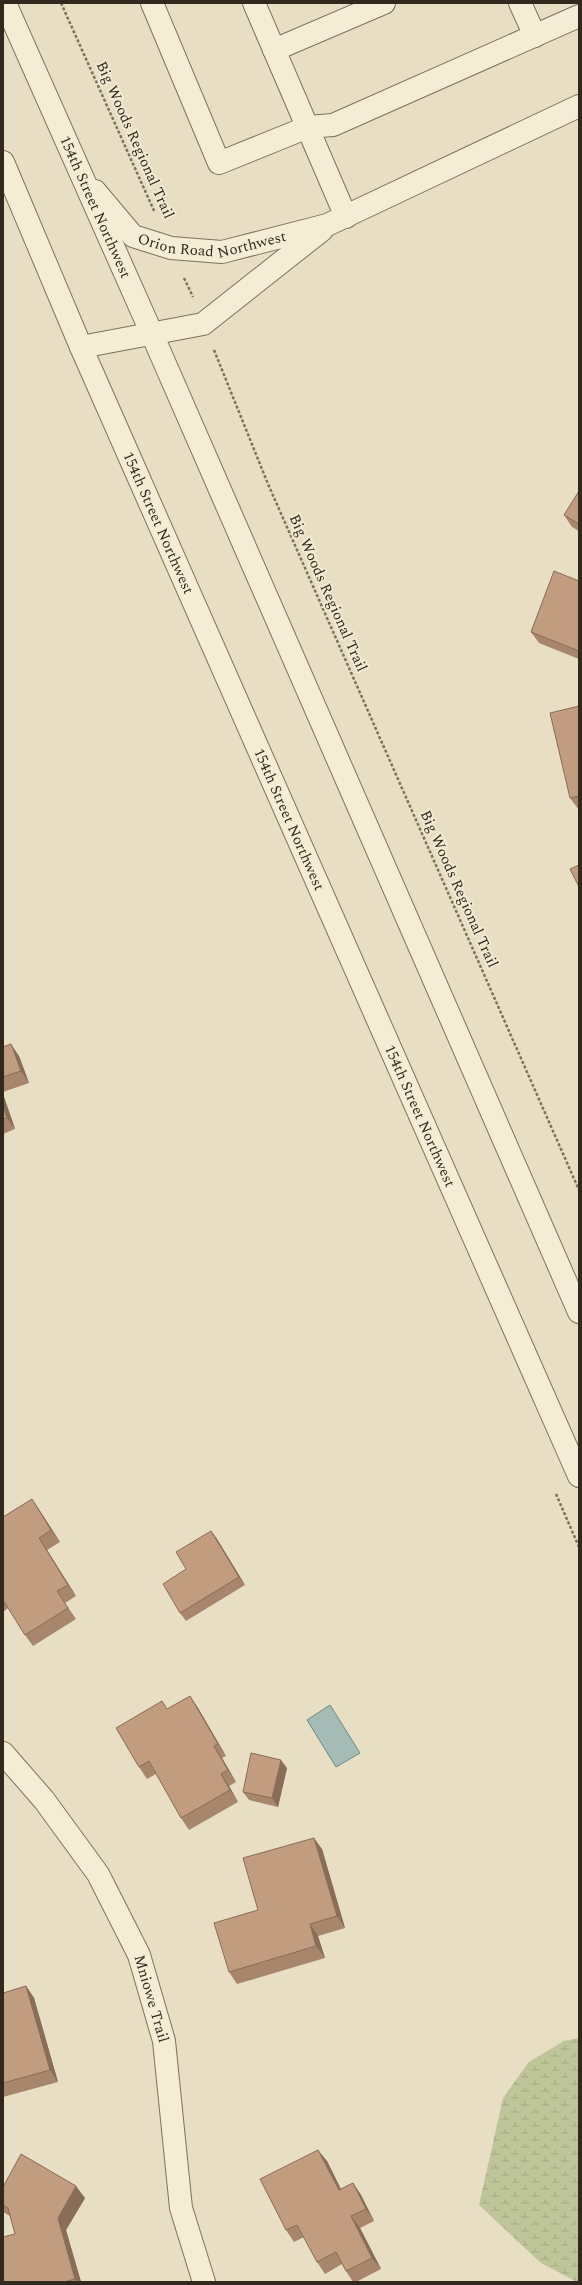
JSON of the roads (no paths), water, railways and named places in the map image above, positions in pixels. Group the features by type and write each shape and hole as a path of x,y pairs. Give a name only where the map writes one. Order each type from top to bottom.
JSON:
{"street":[{"name":"154th Street Northwest","path":"5,3 152,334 579,1312"},
{"path":"152,3 219,163 308,128 333,125 579,16"},
{"path":"254,3 308,128 336,221"},
{"path":"274,50 384,3"},
{"path":"520,3 535,36"},
{"name":"Orion Road Northwest","path":"78,170 133,236 171,248 222,252 336,221 579,106"},
{"name":"154th Street Northwest","path":"3,162 81,347 579,1476"},
{"name":"Orion Road Northwest","path":"81,347 203,324 336,221"},
{"name":"Mniowe Trail","path":"3,1753 44,1800 98,1874 139,1955 164,2041 181,2208 204,2282"}],"water":[{"path":"330,1705 360,1753 336,1767 307,1720"}]}
